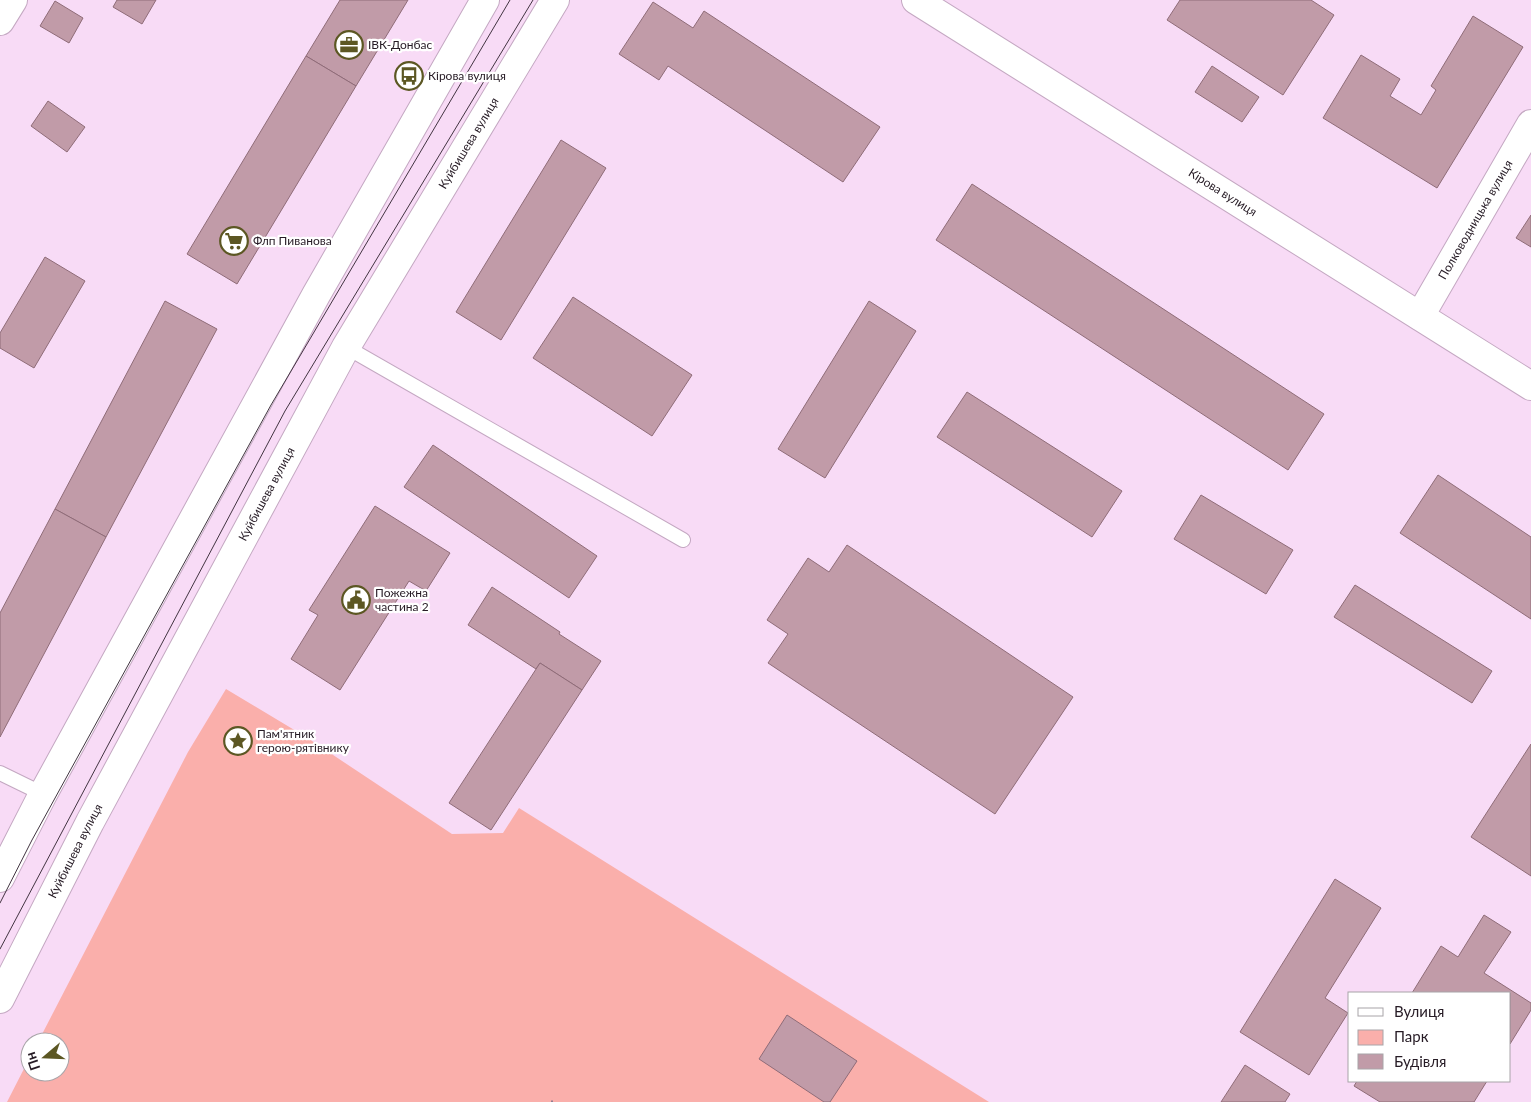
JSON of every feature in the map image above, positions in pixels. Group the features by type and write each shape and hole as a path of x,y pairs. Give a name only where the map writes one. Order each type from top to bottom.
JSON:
{"main road":[{"path":"0,21 13,0"},
{"path":"0,878 43,794 316,295 485,0"},
{"name":"Куйбишева вулиця","path":"0,1000 90,822 346,347 555,0"},
{"name":"Кірова вулиця","path":"916,0 1531,386"},
{"name":"Полководницька вулиця","path":"1420,316 1531,124"}],"lane":[{"path":"346,347 683,540"},
{"path":"0,773 43,794"}],"green space":[{"path":"226,689 306,737 452,834 503,833 519,808 989,1102 7,1102 20,1077 20,1082 70,1082 70,1032 43,1032 188,752"}],"building":[{"path":"117,0 156,0 142,24 113,7"},
{"path":"340,0 408,0 356,86 306,56"},
{"path":"1180,0 1311,0 1334,15 1283,95 1167,20"},
{"path":"55,1 83,18 69,43 40,26"},
{"path":"653,2 693,28 704,11 880,127 843,182 668,66 659,80 619,54"},
{"path":"1473,16 1523,47 1437,188 1323,118 1361,55 1400,79 1390,96 1421,115 1436,90 1431,86"},
{"path":"306,56 356,86 237,284 187,254"},
{"path":"1212,66 1259,97 1242,122 1195,92"},
{"path":"48,101 85,127 67,152 31,126"},
{"path":"561,140 606,168 501,340 456,312"},
{"path":"972,184 1324,414 1288,470 936,240"},
{"path":"1531,215 1531,247 1516,238"},
{"path":"45,257 85,281 34,368 0,348 0,333"},
{"path":"573,297 692,375 652,436 533,358"},
{"path":"165,301 217,329 106,537 55,509"},
{"path":"869,301 916,331 825,478 778,449"},
{"path":"967,392 1122,491 1092,537 937,437"},
{"path":"433,445 597,556 569,598 404,487"},
{"path":"1438,475 1531,537 1531,619 1400,533"},
{"path":"1201,495 1293,550 1266,594 1174,539"},
{"name":"Пожежна частина 2","path":"375,506 450,553 426,591 409,581 340,690 291,659 318,615 309,610"},
{"path":"55,509 106,537 0,737 0,613"},
{"path":"847,545 1073,697 995,814 768,663 788,634 767,620 808,558 829,572"},
{"path":"1355,585 1492,671 1472,703 1334,617"},
{"path":"492,587 601,661 582,690 540,663 536,669 468,625"},
{"path":"540,663 582,690 491,830 449,803"},
{"path":"1531,744 1531,876 1471,837"},
{"path":"1335,879 1381,908 1325,998 1348,1013 1309,1075 1240,1032"},
{"path":"1484,915 1511,932 1484,973 1531,1003 1531,1010 1511,1042 1511,992 1413,992 1441,946 1458,957"},
{"path":"787,1015 857,1061 830,1102 824,1102 759,1059"},
{"path":"1245,1065 1290,1094 1285,1102 1221,1102"},
{"path":"1356,1082 1486,1082 1474,1102 1380,1102 1354,1086"}],"tram line":[{"path":"0,903 32,840 271,405 510,0"},
{"path":"0,949 285,411 533,0"}],"place":[{"name":"ІВК-Донбас","path":"349,45"},
{"name":"Кірова вулиця","path":"409,76"},
{"name":"Флп Пиванова","path":"234,241"},
{"name":"Пожежна частина 2","path":"356,600"},
{"name":"Пам'ятник герою-рятівнику","path":"238,741"}]}
